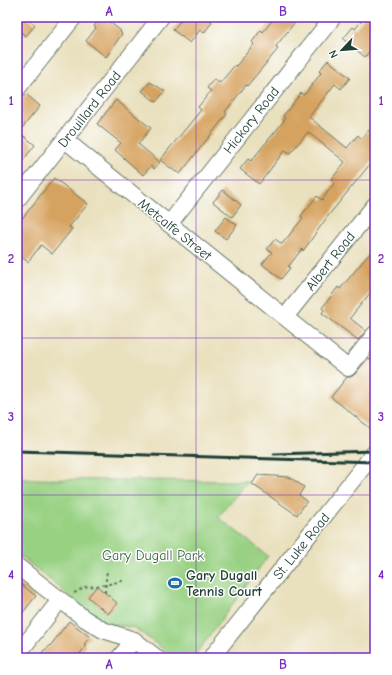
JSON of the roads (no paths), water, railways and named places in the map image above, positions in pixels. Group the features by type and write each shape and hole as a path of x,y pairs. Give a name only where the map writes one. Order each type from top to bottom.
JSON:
{"street":[{"path":"17,89 74,17"},
{"name":"Drouillard Road","path":"17,200 161,17"},
{"name":"Hickory Road","path":"169,224 333,17"},
{"name":"Metcalfe Street","path":"65,140 348,368 375,334"},
{"name":"Albert Road","path":"286,317 375,205"},
{"name":"St. Luke Road","path":"211,658 375,452"},
{"path":"17,566 85,619 103,630 134,640 157,658"},
{"path":"17,655 60,600"},
{"path":"119,658 134,640"}],"railway":[{"path":"17,451 375,462"},
{"path":"274,454 375,451"}],"place":[{"name":"Gary Dugall Tennis Court","path":"175,583"}],"park label":[{"name":"Gary Dugall Park","path":"153,555"}]}
